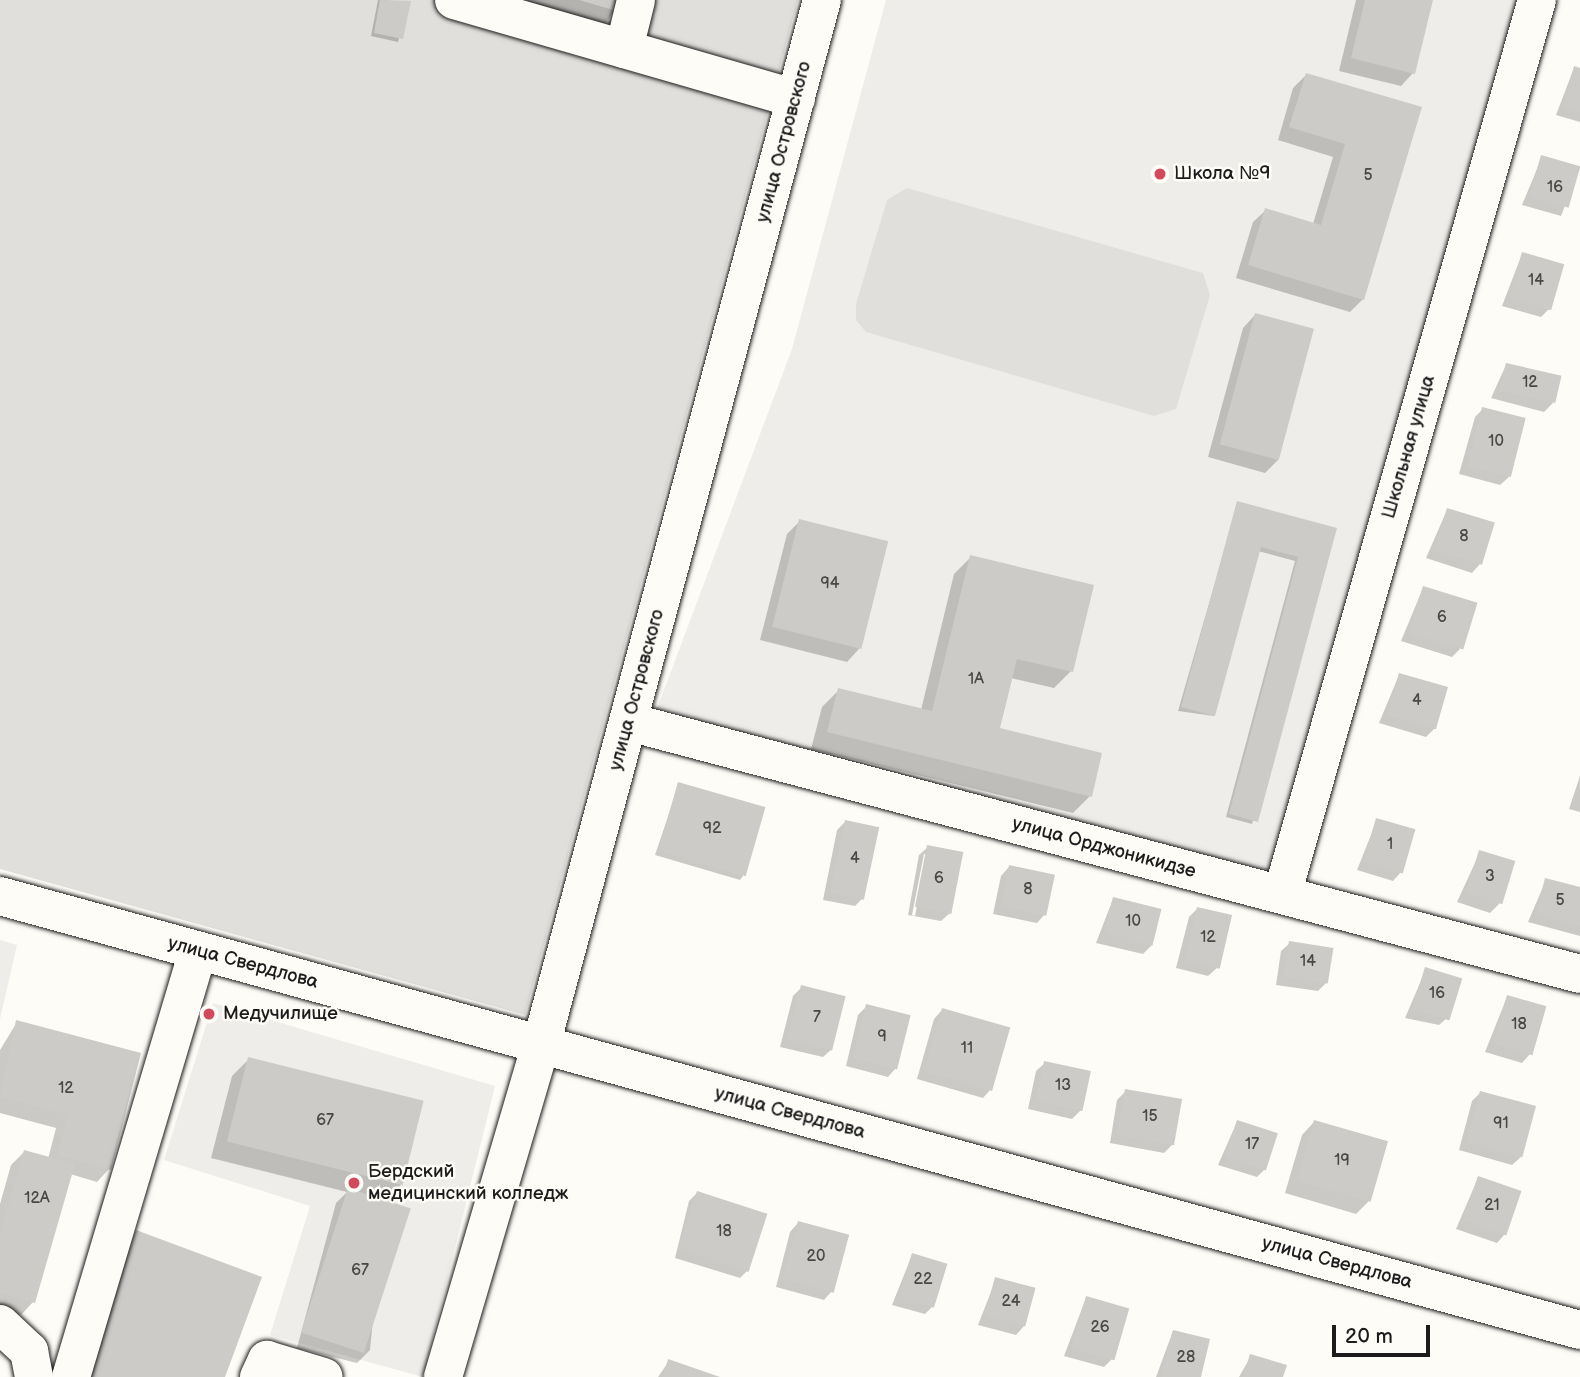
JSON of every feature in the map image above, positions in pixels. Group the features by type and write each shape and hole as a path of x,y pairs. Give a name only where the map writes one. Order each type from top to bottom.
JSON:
{"street":[{"path":"454,0 796,99"},
{"path":"624,49 636,0"},
{"name":"улица Островского","path":"443,1377 541,1045 822,0"},
{"name":"Школьная улица","path":"1282,895 1537,0"},
{"name":"улица Орджоникидзе","path":"629,722 1580,974"},
{"name":"улица Свердлова","path":"0,896 1580,1330"},
{"path":"71,1377 198,951"},
{"path":"0,1324 29,1351 34,1377"},
{"path":"259,1377 267,1360 324,1377"}],"shaded area":[{"path":"0,0 798,0 525,1015 0,869"},
{"path":"886,0 1531,0 1272,896 649,730 792,349"},
{"path":"907,188 1203,273 1210,295 1176,409 1154,416 866,332 856,320 856,304 887,200"},
{"path":"0,940 17,945 0,1019"},
{"name":"Бердский медицинский колледж","path":"213,1003 495,1086 423,1377 270,1335 310,1206 164,1160"}],"building":[{"path":"380,0 411,1 403,39 374,33"},
{"path":"579,0 623,0 620,12"},
{"path":"1365,0 1433,0 1415,74 1351,58"},
{"path":"1574,66 1580,68 1580,112 1563,107"},
{"path":"1306,73 1422,107 1364,300 1248,265 1265,208 1321,225 1345,144 1289,127"},
{"path":"1541,155 1580,166 1569,208 1529,196"},
{"path":"1522,252 1564,264 1551,310 1509,298"},
{"path":"1255,313 1314,329 1279,460 1220,444"},
{"path":"1506,363 1562,376 1555,403 1500,390"},
{"path":"1482,407 1526,418 1511,477 1467,466"},
{"path":"1237,501 1337,528 1258,822 1229,814 1298,557 1261,547 1215,716 1181,707"},
{"path":"1447,508 1495,523 1482,565 1434,550"},
{"path":"799,519 888,541 861,649 772,627"},
{"path":"970,555 1094,585 1073,672 1017,659 1000,728 1102,753 1092,797 827,732 838,688 932,711"},
{"path":"1423,586 1478,603 1463,650 1409,633"},
{"path":"1399,673 1448,687 1436,729 1387,715"},
{"path":"678,782 765,807 746,876 658,851"},
{"path":"1376,818 1415,829 1403,874 1363,862"},
{"path":"845,820 879,827 864,900 830,892"},
{"path":"927,845 963,852 951,914 915,907"},
{"path":"1479,850 1515,861 1502,904 1466,893"},
{"path":"1009,865 1055,875 1046,916 1000,906"},
{"path":"1545,878 1580,887 1580,926 1536,914"},
{"path":"1113,897 1162,909 1152,946 1104,934"},
{"path":"1197,907 1232,915 1220,969 1185,961"},
{"path":"1289,941 1333,948 1328,984 1283,977"},
{"path":"1425,967 1462,978 1449,1020 1412,1009"},
{"path":"801,985 846,996 832,1050 787,1039"},
{"path":"1507,995 1546,1006 1532,1055 1493,1044"},
{"path":"866,1004 911,1015 897,1069 852,1058"},
{"path":"942,1008 1010,1028 992,1091 924,1071"},
{"path":"16,1020 141,1053 111,1170 57,1155 68,1115 0,1097"},
{"path":"248,1057 424,1101 403,1185 227,1141"},
{"path":"1044,1061 1091,1071 1082,1111 1035,1101"},
{"path":"1125,1089 1182,1099 1174,1145 1117,1135"},
{"path":"1480,1091 1536,1106 1522,1157 1466,1142"},
{"path":"1237,1120 1278,1133 1266,1170 1225,1157"},
{"path":"1314,1120 1388,1141 1371,1202 1297,1181"},
{"path":"24,1150 75,1164 35,1303 0,1293 0,1234"},
{"path":"1478,1176 1521,1191 1506,1235 1463,1220"},
{"path":"348,1188 411,1208 364,1353 301,1333"},
{"path":"697,1191 767,1214 749,1272 678,1249"},
{"path":"798,1221 849,1235 834,1293 782,1279"},
{"path":"136,1230 262,1277 225,1377 81,1377"},
{"path":"912,1253 947,1264 934,1308 899,1297"},
{"path":"995,1277 1036,1288 1025,1327 985,1316"},
{"path":"1086,1296 1129,1308 1114,1360 1071,1348"},
{"path":"1173,1330 1210,1339 1201,1377 1161,1377"},
{"path":"1250,1354 1287,1365 1283,1377 1243,1377"},
{"path":"668,1359 720,1377 663,1377"}],"place":[{"name":"Школа №9","path":"1160,174"},
{"name":"Медучилище","path":"209,1014"},
{"name":"Бердский медицинский колледж","path":"354,1183"}]}
